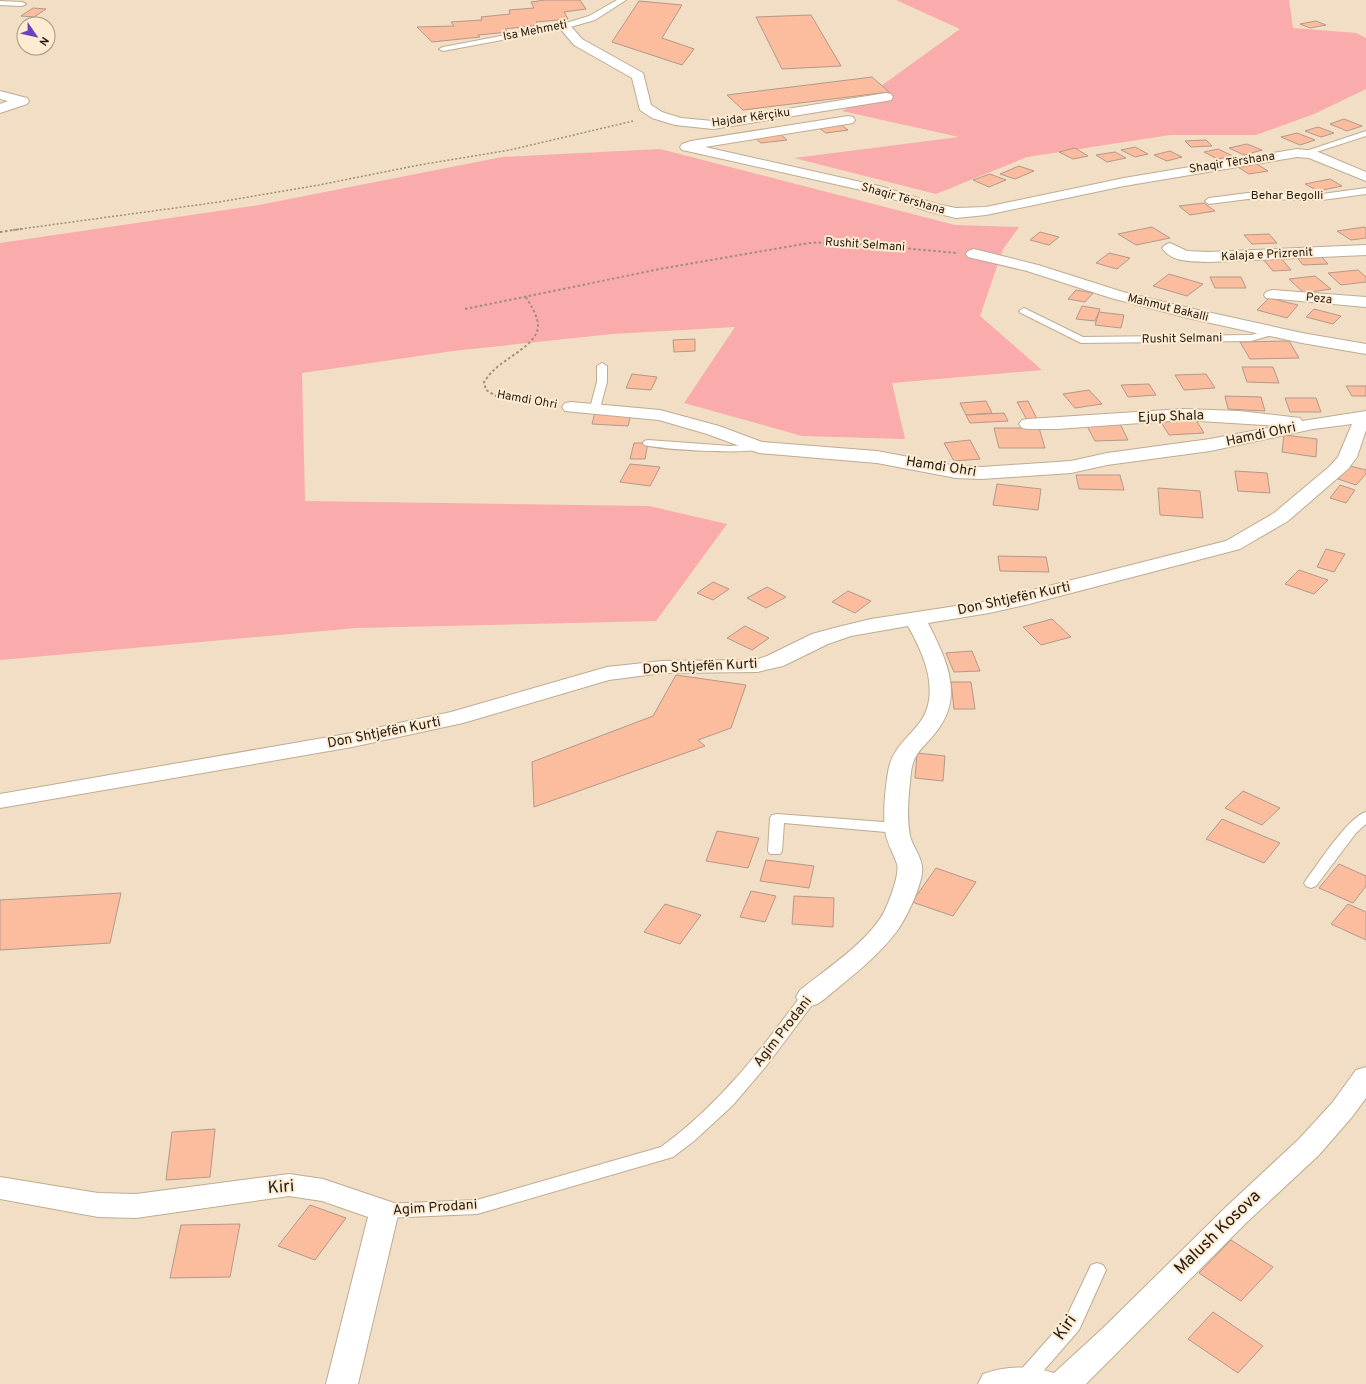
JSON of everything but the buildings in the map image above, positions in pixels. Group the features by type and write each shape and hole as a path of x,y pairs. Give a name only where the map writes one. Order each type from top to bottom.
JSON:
{"street":[{"path":"564,26 578,42 638,76 645,108 657,116"},
{"path":"0,95 22,101 0,109"},
{"name":"Hajdar Kërçiku","path":"657,116 680,122 713,125 886,97"},
{"name":"Shaqir Tërshana","path":"848,120 691,145 687,147 883,191 932,208 956,213 986,211 1124,182 1289,154 1304,153 1366,176"},
{"name":"Kalaja e Prizrenit","path":"1170,248 1183,256 1208,257 1366,250"},
{"name":"Mahmut Bakalli","path":"974,254 1053,274 1117,295 1273,332 1366,349"},
{"name":"Peza","path":"1272,295 1366,302"},
{"name":"Hamdi Ohri","path":"572,407 660,415 713,430 759,446 877,457 956,472 982,473 1071,467 1113,458 1210,445 1314,424"},
{"name":"Ejup Shala","path":"1028,424 1061,424 1147,416 1198,415 1235,416 1314,424"},
{"path":"1314,424 1366,416"},
{"name":"Don Shtjefën Kurti","path":"0,801 344,741 409,728 455,718 607,674 662,667 757,666 775,661 820,639 844,631 871,625 989,607 1233,545 1251,536 1299,504 1342,464 1350,453 1356,430 1366,419"},
{"name":"Agim Prodani","path":"809,997 866,949 895,914 907,882 910,868 897,836 901,763 905,752 936,718 941,705 941,687 937,666 915,618"},
{"name":"Malush Kosova","path":"1064,1384 1114,1337 1237,1214 1309,1147 1342,1110 1366,1077"},
{"name":"Kiri","path":"0,1188 98,1206 136,1206 289,1185 323,1190 384,1211"},
{"path":"342,1384 384,1211"}],"lane":[{"name":"Isa Mehmeti","path":"443,49 564,26 592,18 622,0"},
{"path":"0,3 22,4"},
{"name":"Shaqir Tërshana","path":"1304,153 1366,133"},
{"name":"Behar Begolli","path":"1209,201 1248,196 1322,197 1366,191"},
{"name":"Rushit Selmani","path":"1024,311 1082,340 1237,338 1264,336 1273,332"},
{"path":"595,408 602,382 602,366"},
{"path":"648,443 730,449 759,446"},
{"path":"1311,883 1351,830 1366,816"},
{"path":"775,852 777,818 897,828"},
{"name":"Agim Prodani","path":"384,1211 477,1207 667,1152 691,1136 755,1069 809,997"},
{"name":"Kiri","path":"1021,1383 1072,1325 1098,1270"}],"path":[{"path":"0,232 219,202 319,185 419,165 510,150 657,116"},
{"name":"Rushit Selmani","path":"465,308 709,260 809,243 836,242 974,254"},
{"name":"Hamdi Ohri","path":"526,297 535,309 538,321 538,332 533,340 489,372 484,382 486,390 496,396 572,407"}],"shaded area":[{"path":"896,0 1289,0 1293,28 1356,33 1366,38 1366,89 1314,114 1256,135 1170,135 1027,157 936,194 794,158 959,137 842,111 870,94 960,29"},
{"path":"660,149 955,225 1019,227 1003,249 980,316 1042,370 892,383 905,439 802,436 684,403 735,327 612,334 453,351 302,373 305,501 649,506 727,524 656,621 356,628 0,660 0,243 259,205 502,157"}]}
